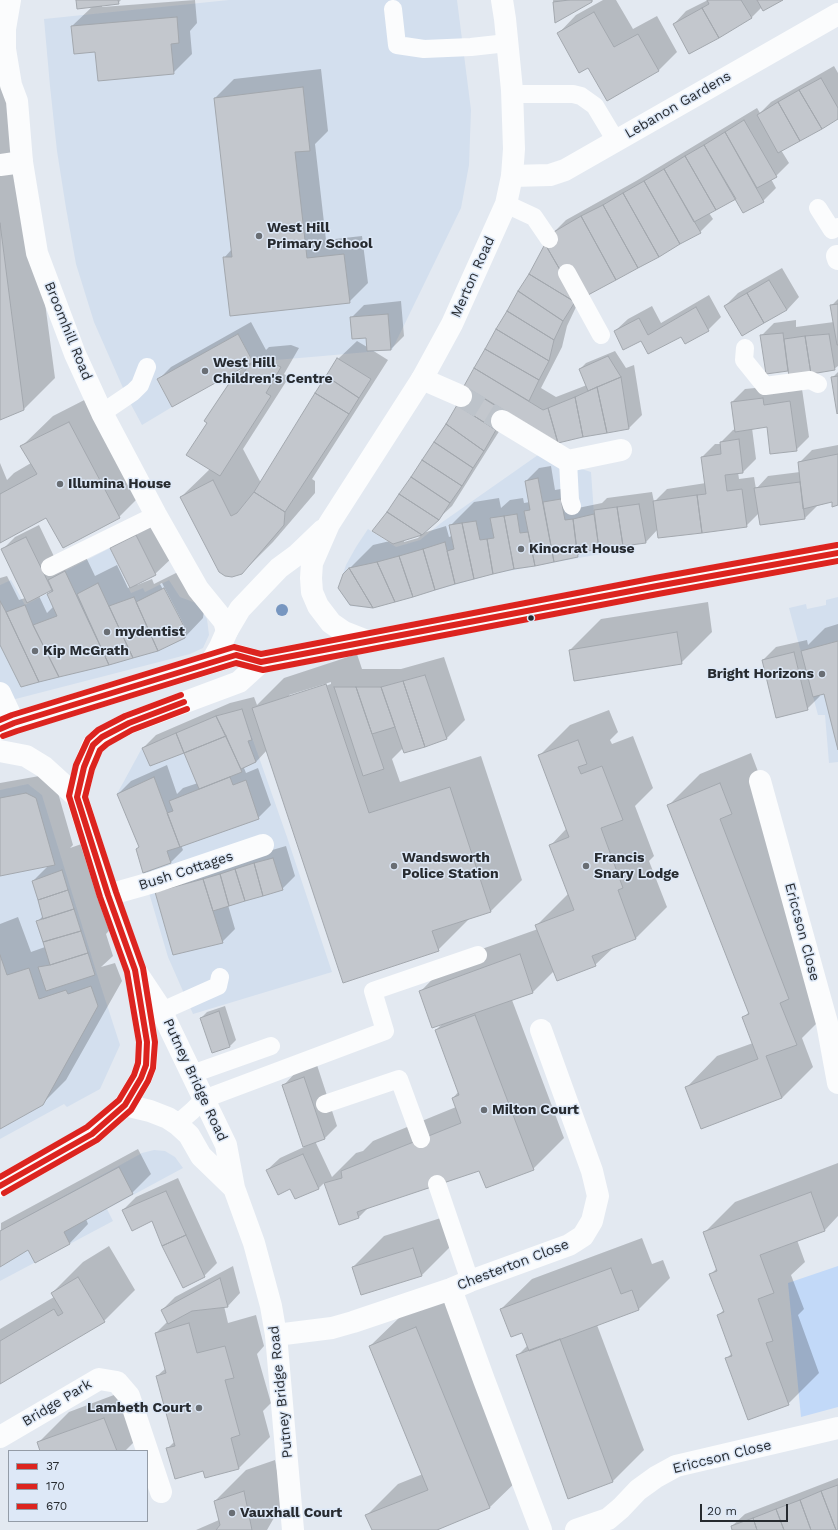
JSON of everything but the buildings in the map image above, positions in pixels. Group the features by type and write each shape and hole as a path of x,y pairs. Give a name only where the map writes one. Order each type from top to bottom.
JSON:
{"main road":[{"name":"Broomhill Road","path":"10,0 5,29 5,49 10,85 17,101 22,162 37,253 75,354 102,413 156,515 198,589 224,621 226,631"},
{"name":"Merton Road","path":"366,642 344,632 331,623 318,606 312,592 312,564 329,524 422,379 452,324 506,204 512,176 514,149 512,94 502,0"},
{"name":"Lebanon Gardens","path":"512,176 550,175 565,170 838,14"},
{"path":"0,165 22,162"},
{"path":"838,256 838,259"},
{"path":"422,379 461,396"},
{"path":"502,421 568,461 621,450"},
{"name":"Merton Road","path":"212,661 220,647 226,631 240,609 279,568 298,554 329,524"},
{"path":"0,693 7,726 212,661 236,655 260,662 650,587 838,553"},
{"path":"78,797 84,767 93,745 102,737 129,723 239,682 260,662"},
{"path":"0,751 26,756 44,767 78,797"},
{"name":"Ericcson Close","path":"760,782 827,1023 838,1083"},
{"name":"Putney Bridge Road","path":"78,797 108,895 135,970 162,1012 226,1145 234,1188 254,1243 271,1306 276,1335 293,1530"},
{"name":"Bush Cottages","path":"108,895 154,882 263,845"},
{"path":"0,1186 92,1134 125,1105 142,1078 146,1065 147,1042 135,970"},
{"name":"Chesterton Close","path":"276,1335 332,1328 461,1285 569,1245 583,1236 592,1221 598,1196 592,1171 541,1030"},
{"name":"Putney Bridge Road","path":"125,1105 150,1111 168,1118 177,1124 189,1135 201,1156 234,1188"},
{"path":"461,1285 484,1380 541,1530"},
{"name":"Bridge Park","path":"0,1437 99,1379 117,1382 129,1396 147,1450"},
{"name":"Ericcson Close","path":"576,1530 608,1519 638,1490 656,1477 676,1466 838,1428"},
{"name":"Bridge Park","path":"148,1453 161,1492"}],"lane":[{"path":"393,9 397,45 424,49 471,47 507,43"},
{"path":"512,94 573,94 582,96 595,106 616,141"},
{"path":"506,204 534,217 549,239"},
{"path":"818,208 832,230 838,227"},
{"path":"567,273 601,335"},
{"path":"745,348 744,360 766,386 810,380 818,384"},
{"path":"102,413 133,392 140,385 147,367"},
{"path":"568,461 570,500 572,506"},
{"path":"50,567 156,515"},
{"path":"177,1124 204,1099 386,1031 373,991 478,955"},
{"path":"162,1012 218,986 220,977"},
{"path":"192,1074 271,1046"},
{"path":"325,1104 399,1079 421,1139"},
{"path":"437,1184 461,1285"}],"shaded area":[{"name":"West Hill Primary School","path":"229,0 457,0 471,110 469,165 461,208 392,350 253,362 238,334 157,380 172,407 142,425 127,397 94,322 76,264 57,151 44,19"},
{"path":"538,455 591,472 594,514 600,554 493,574 373,608 350,606 338,588 346,565 368,529 396,547 420,540 441,523"},
{"path":"110,548 131,593 143,588 145,592 169,580 180,597 196,603 207,619 209,635 203,648 190,654 0,703 0,585 11,580 25,605 52,591 48,580"},
{"name":"Bright Horizons","path":"838,597 838,762 829,763 825,715 818,715 789,608 806,604 807,609 826,605 826,600"},
{"path":"242,709 332,972 193,1014 168,957 136,849 139,847 117,794 142,748"},
{"path":"28,784 42,795 120,1045 100,1089 67,1107 64,1104 0,1139 0,790"},
{"path":"154,1150 165,1151 175,1157 183,1168 107,1209 113,1221 0,1281 0,1231 142,1153"},
{"path":"838,1266 838,1407 801,1417 788,1283"}],"tunnel":[{"path":"461,396 502,421"}],"transit line":[{"name":"670","path":"0,720 234,647 261,654 655,578 837,545"},
{"name":"37","path":"0,729 14,723 236,655 261,662 838,553"},
{"name":"170","path":"3,736 236,663 263,670 838,561"},
{"name":"670","path":"0,1177 87,1127 119,1100 134,1075 138,1063 139,1042 127,972 100,897 69,796 76,765 88,739 98,730 125,716 181,695"},
{"name":"37","path":"0,1186 92,1134 125,1105 141,1078 146,1065 147,1042 135,970 108,895 77,797 84,767 93,745 102,737 129,723 184,702"},
{"name":"170","path":"4,1193 97,1140 131,1110 148,1081 153,1068 155,1042 143,968 85,797 92,769 100,750 107,744 132,730 187,709"}],"place":[{"name":"West Hill Primary School","path":"259,236"},
{"name":"West Hill Children's Centre","path":"205,371"},
{"name":"Illumina House","path":"60,484"},
{"name":"Kinocrat House","path":"521,549"},
{"name":"mydentist","path":"107,632"},
{"name":"Kip McGrath","path":"35,651"},
{"name":"Bright Horizons","path":"822,674"},
{"name":"Wandsworth Police Station","path":"394,866"},
{"name":"Francis Snary Lodge","path":"586,866"},
{"name":"Milton Court","path":"484,1110"},
{"name":"Lambeth Court","path":"199,1408"},
{"name":"Vauxhall Court","path":"232,1513"}]}
